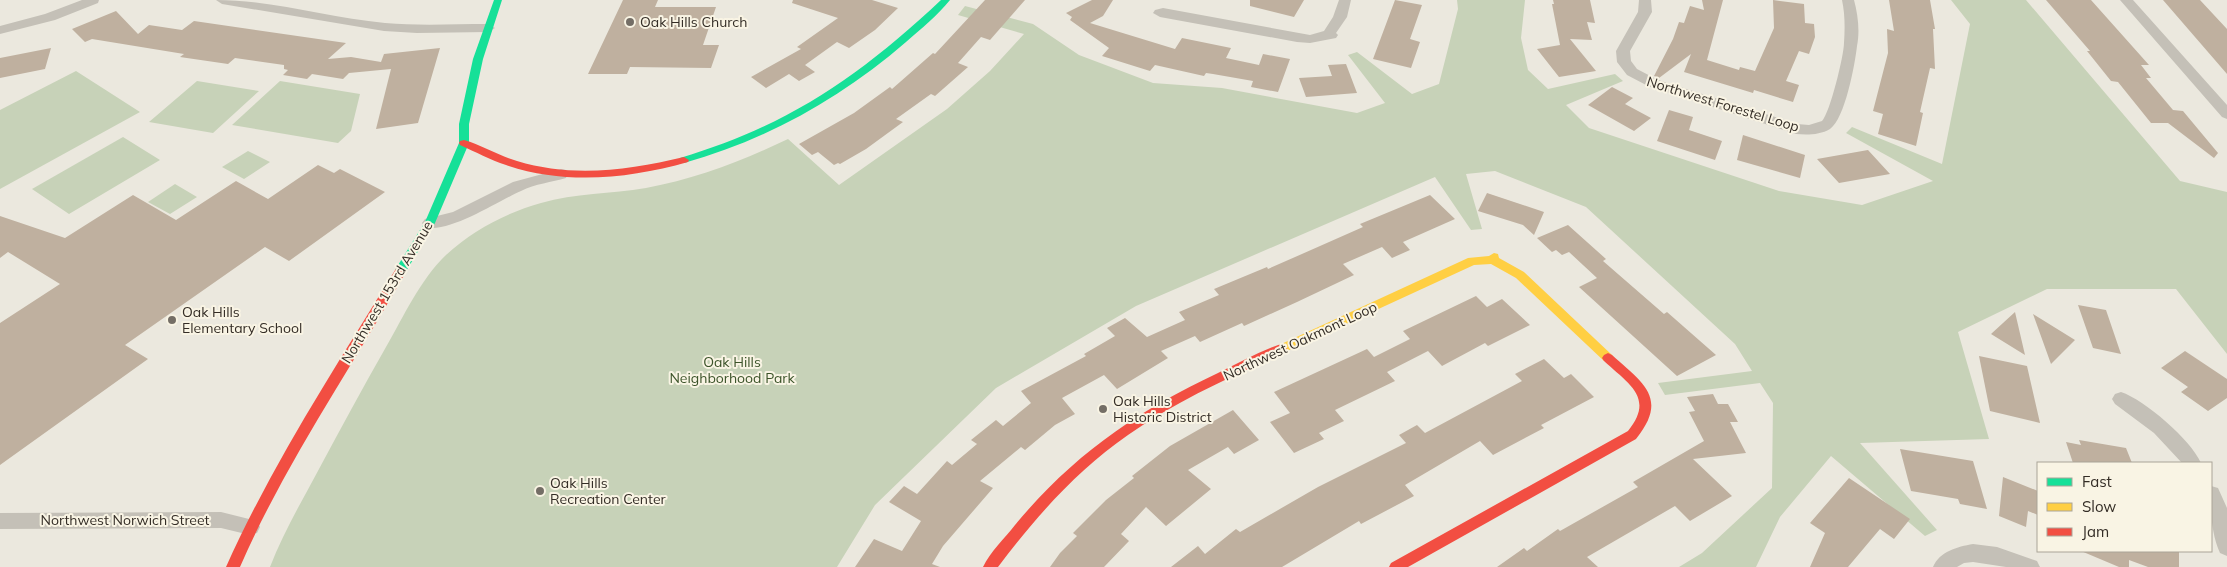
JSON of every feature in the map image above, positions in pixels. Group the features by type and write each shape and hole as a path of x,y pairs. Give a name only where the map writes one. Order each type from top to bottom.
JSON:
{"street":[{"path":"0,30 50,17 93,0"},
{"path":"222,0 384,27 417,29 488,28"},
{"path":"282,11 295,0"},
{"name":"Northwest 153rd Avenue","path":"233,567 250,527 343,365 430,223 464,143 464,124 473,80 498,0"},
{"path":"464,143 523,167 561,174 599,175 649,168 732,144 770,128 848,83 905,38 946,0"},
{"path":"1159,9 1297,38 1310,39 1330,34 1340,17 1345,0"},
{"name":"Northwest Forestel Loop","path":"1645,0 1645,12 1623,51 1624,62 1632,72 1653,83 1734,110 1796,129 1809,130 1823,127 1827,124 1831,120 1836,107 1851,45 1852,14 1848,0"},
{"path":"2126,0 2227,114"},
{"path":"430,223 457,217 518,186 561,174"},
{"name":"Northwest Oakmont Loop","path":"990,567 1009,539 1043,502 1080,468 1144,418 1190,393 1458,267 1472,261 1493,259 1520,274 1634,383 1644,394 1649,409 1643,425 1632,435 1396,567"},
{"path":"2121,399 2164,429 2191,462"},
{"path":"2212,496 2218,508 2227,547"},
{"name":"Northwest Norwich Street","path":"0,520 221,520 250,527"},
{"path":"1943,567 1950,559 1965,554 1977,553 1993,554 2030,567"}],"green space":[{"name":"Oak Hills Neighborhood Park","path":"1457,0 1525,0 1521,38 1528,70 1548,89 1615,74 1623,81 1566,105 1589,128 1779,191 1862,205 1933,181 1846,133 1852,127 1942,164 1970,24 1951,0 2026,0 2180,181 2227,192 2227,354 2176,289 2047,289 1958,332 1989,439 1860,443 1937,530 1925,536 1831,456 1780,517 1756,567 1679,567 1702,553 1772,488 1773,403 1760,383 1665,395 1658,383 1752,371 1735,344 1586,207 1495,171 1466,174 1482,229 1471,230 1435,177 1136,306 996,388 875,505 837,567 270,567 299,505 360,392 420,287 446,255 490,223 528,207 554,200 580,195 646,188 683,180 736,162 788,139 839,185 947,109 990,71 1024,34 958,15 965,6 1033,24 1079,55 1153,83 1222,88 1357,113 1385,103 1348,55 1357,52 1412,94 1439,84 1458,9"},
{"path":"76,71 140,112 0,189 0,110"},
{"path":"197,81 259,91 213,133 149,122"},
{"path":"280,81 360,94 351,131 338,143 232,125"},
{"path":"123,137 160,160 69,214 32,189"},
{"path":"248,151 270,162 244,179 222,167"},
{"path":"175,184 197,197 170,214 148,202"}],"building":[{"name":"Oak Hills Church","path":"623,0 658,0 655,7 716,7 703,45 719,45 711,68 630,67 627,74 588,74"},
{"path":"793,0 872,0 898,8 875,30 849,48 837,42 805,65 815,72 799,81 789,74 766,88 751,77 801,49 797,47 838,18 792,3"},
{"path":"985,0 1025,0 990,40 981,37 958,63 968,67 935,96 931,94 896,119 903,122 866,149 840,164 834,165 818,152 812,155 799,144 854,113 890,87 892,89 933,53 935,54"},
{"path":"1092,0 1113,0 1103,16 1090,23 1175,49 1182,38 1231,48 1226,58 1259,65 1263,54 1290,59 1278,92 1251,87 1253,81 1206,73 1204,76 1155,65 1150,71 1102,56 1109,48 1070,20 1072,17 1066,13"},
{"path":"1250,0 1304,0 1294,17 1250,6"},
{"path":"1395,0 1422,5 1410,39 1420,42 1411,68 1373,59"},
{"path":"1553,0 1590,0 1595,23 1587,22 1592,40 1570,39 1596,71 1559,77 1537,49 1560,45 1552,4 1554,4"},
{"path":"1702,0 1723,0 1707,60 1739,70 1740,67 1755,71 1774,28 1773,0 1804,4 1805,23 1814,24 1815,37 1809,54 1799,51 1786,81 1799,85 1793,102 1754,90 1753,93 1684,72 1691,54 1659,78 1654,76 1673,39 1679,22 1684,23 1690,6 1704,10"},
{"path":"1889,0 1930,0 1935,29 1933,29 1935,69 1930,68 1920,112 1923,113 1916,146 1878,134 1883,114 1873,111 1888,53 1887,29 1894,31"},
{"path":"2046,0 2091,0 2149,65 2141,65 2151,78 2146,78 2173,110 2183,111 2218,153 2214,158 2168,123 2151,123 2118,82 2111,81 2087,51 2090,51"},
{"path":"2163,0 2200,0 2227,29 2227,74"},
{"path":"116,11 138,34 149,25 182,30 194,21 346,43 328,59 351,57 381,62 384,54 440,48 418,123 376,129 391,69 349,73 343,79 312,74 307,79 283,75 288,70 284,69 284,65 235,58 228,64 180,57 184,54 92,39 85,42 72,29"},
{"path":"51,48 45,69 0,78 0,58"},
{"path":"1346,64 1357,93 1306,97 1299,78 1332,76 1328,65"},
{"path":"1612,87 1633,98 1625,104 1651,118 1634,131 1588,105"},
{"path":"1669,110 1693,117 1689,130 1722,141 1715,160 1657,141"},
{"path":"1743,135 1805,155 1800,178 1737,160"},
{"path":"1868,150 1890,174 1839,183 1817,159"},
{"path":"318,165 334,173 340,169 385,192 289,261 265,247 125,345 148,359 0,465 0,323 60,284 8,252 0,258 0,216 65,238 133,195 176,220 236,181 268,199"},
{"path":"1487,193 1544,212 1534,235 1523,225 1478,211"},
{"path":"1430,195 1455,219 1403,242 1410,250 1392,258 1382,247 1343,264 1354,275 1297,302 1244,326 1242,323 1200,342 1195,336 1161,351 1168,358 1117,389 1104,375 1062,398 1075,414 1055,425 1025,450 1021,447 980,481 993,488 943,546 932,564 940,567 855,567 874,539 902,551 921,521 889,502 904,486 917,494 947,461 952,465 977,444 971,440 996,420 1003,426 1031,403 1021,391 1086,356 1084,354 1115,336 1107,328 1125,318 1147,337 1185,320 1179,312 1219,295 1214,289 1267,267 1268,269 1363,227 1360,224"},
{"path":"1568,225 1606,259 1603,261 1664,314 1667,312 1716,355 1677,376 1579,287 1597,278 1569,252 1562,255 1556,250 1552,252 1537,238"},
{"path":"1476,296 1487,307 1502,299 1530,325 1488,346 1485,343 1442,366 1428,351 1387,372 1395,381 1335,410 1344,421 1319,433 1324,439 1294,453 1270,422 1290,413 1274,392 1367,349 1374,357 1410,339 1403,331"},
{"path":"2078,305 2106,310 2121,354 2093,348"},
{"path":"2015,312 2025,355 1991,334"},
{"path":"2033,314 2075,340 2051,364"},
{"path":"2185,351 2227,379 2227,398 2208,411 2181,392 2188,387 2161,368"},
{"path":"1979,356 2027,366 2040,423 1990,411"},
{"path":"1544,359 1564,378 1571,374 1594,397 1541,425 1544,428 1493,455 1480,441 1405,485 1414,496 1361,524 1359,521 1282,567 1171,567 1198,546 1205,554 1236,529 1240,532 1318,487 1406,443 1399,435 1417,425 1425,433 1522,381 1515,374"},
{"path":"1713,394 1718,404 1728,404 1738,422 1730,422 1746,453 1693,459 1732,496 1690,521 1675,506 1587,557 1598,567 1497,567 1524,548 1527,551 1558,529 1560,531 1638,487 1633,482 1704,441 1689,412 1695,411 1687,397"},
{"path":"1233,410 1259,440 1234,454 1228,447 1188,470 1211,489 1166,526 1146,507 1121,534 1129,541 1104,567 1050,567 1060,553 1077,536 1073,533 1106,500 1134,478 1132,476 1170,446"},
{"path":"2079,440 2126,448 2132,462 2073,462 2066,442 2081,445"},
{"path":"1900,449 1973,461 1987,509 1960,504 1958,499 1911,491"},
{"path":"2003,477 2037,491 2037,515 2028,511 2026,527 1999,516"},
{"path":"1849,478 1910,519 1894,539 1880,529 1848,567 1810,567 1825,533 1810,523"},
{"path":"2083,552 2179,552 2179,567 2148,567 2129,560 2129,567 2119,567"}],"traffic: fast":[{"path":"401,270 430,223 464,143 464,124 478,59 498,0"},
{"path":"684,160 721,149 757,135 826,98 888,52 946,0"}],"traffic: slow":[{"path":"1494,257 1493,260 1520,275 1608,358"},
{"path":"1281,349 1472,261 1493,260"}],"traffic: jam":[{"path":"464,143 510,163 538,170 580,175 642,169 684,160"},
{"path":"233,567 256,518 282,470 401,270"},
{"path":"990,567 1006,545 1060,484 1122,432 1178,398 1281,349"},
{"path":"1396,567 1632,435 1642,423 1646,412 1646,402 1636,384 1608,358"}],"place":[{"name":"Oak Hills Church","path":"630,22"},
{"name":"Oak Hills Elementary School","path":"172,320"},
{"name":"Oak Hills Historic District","path":"1103,409"},
{"name":"Oak Hills Recreation Center","path":"540,491"}]}
